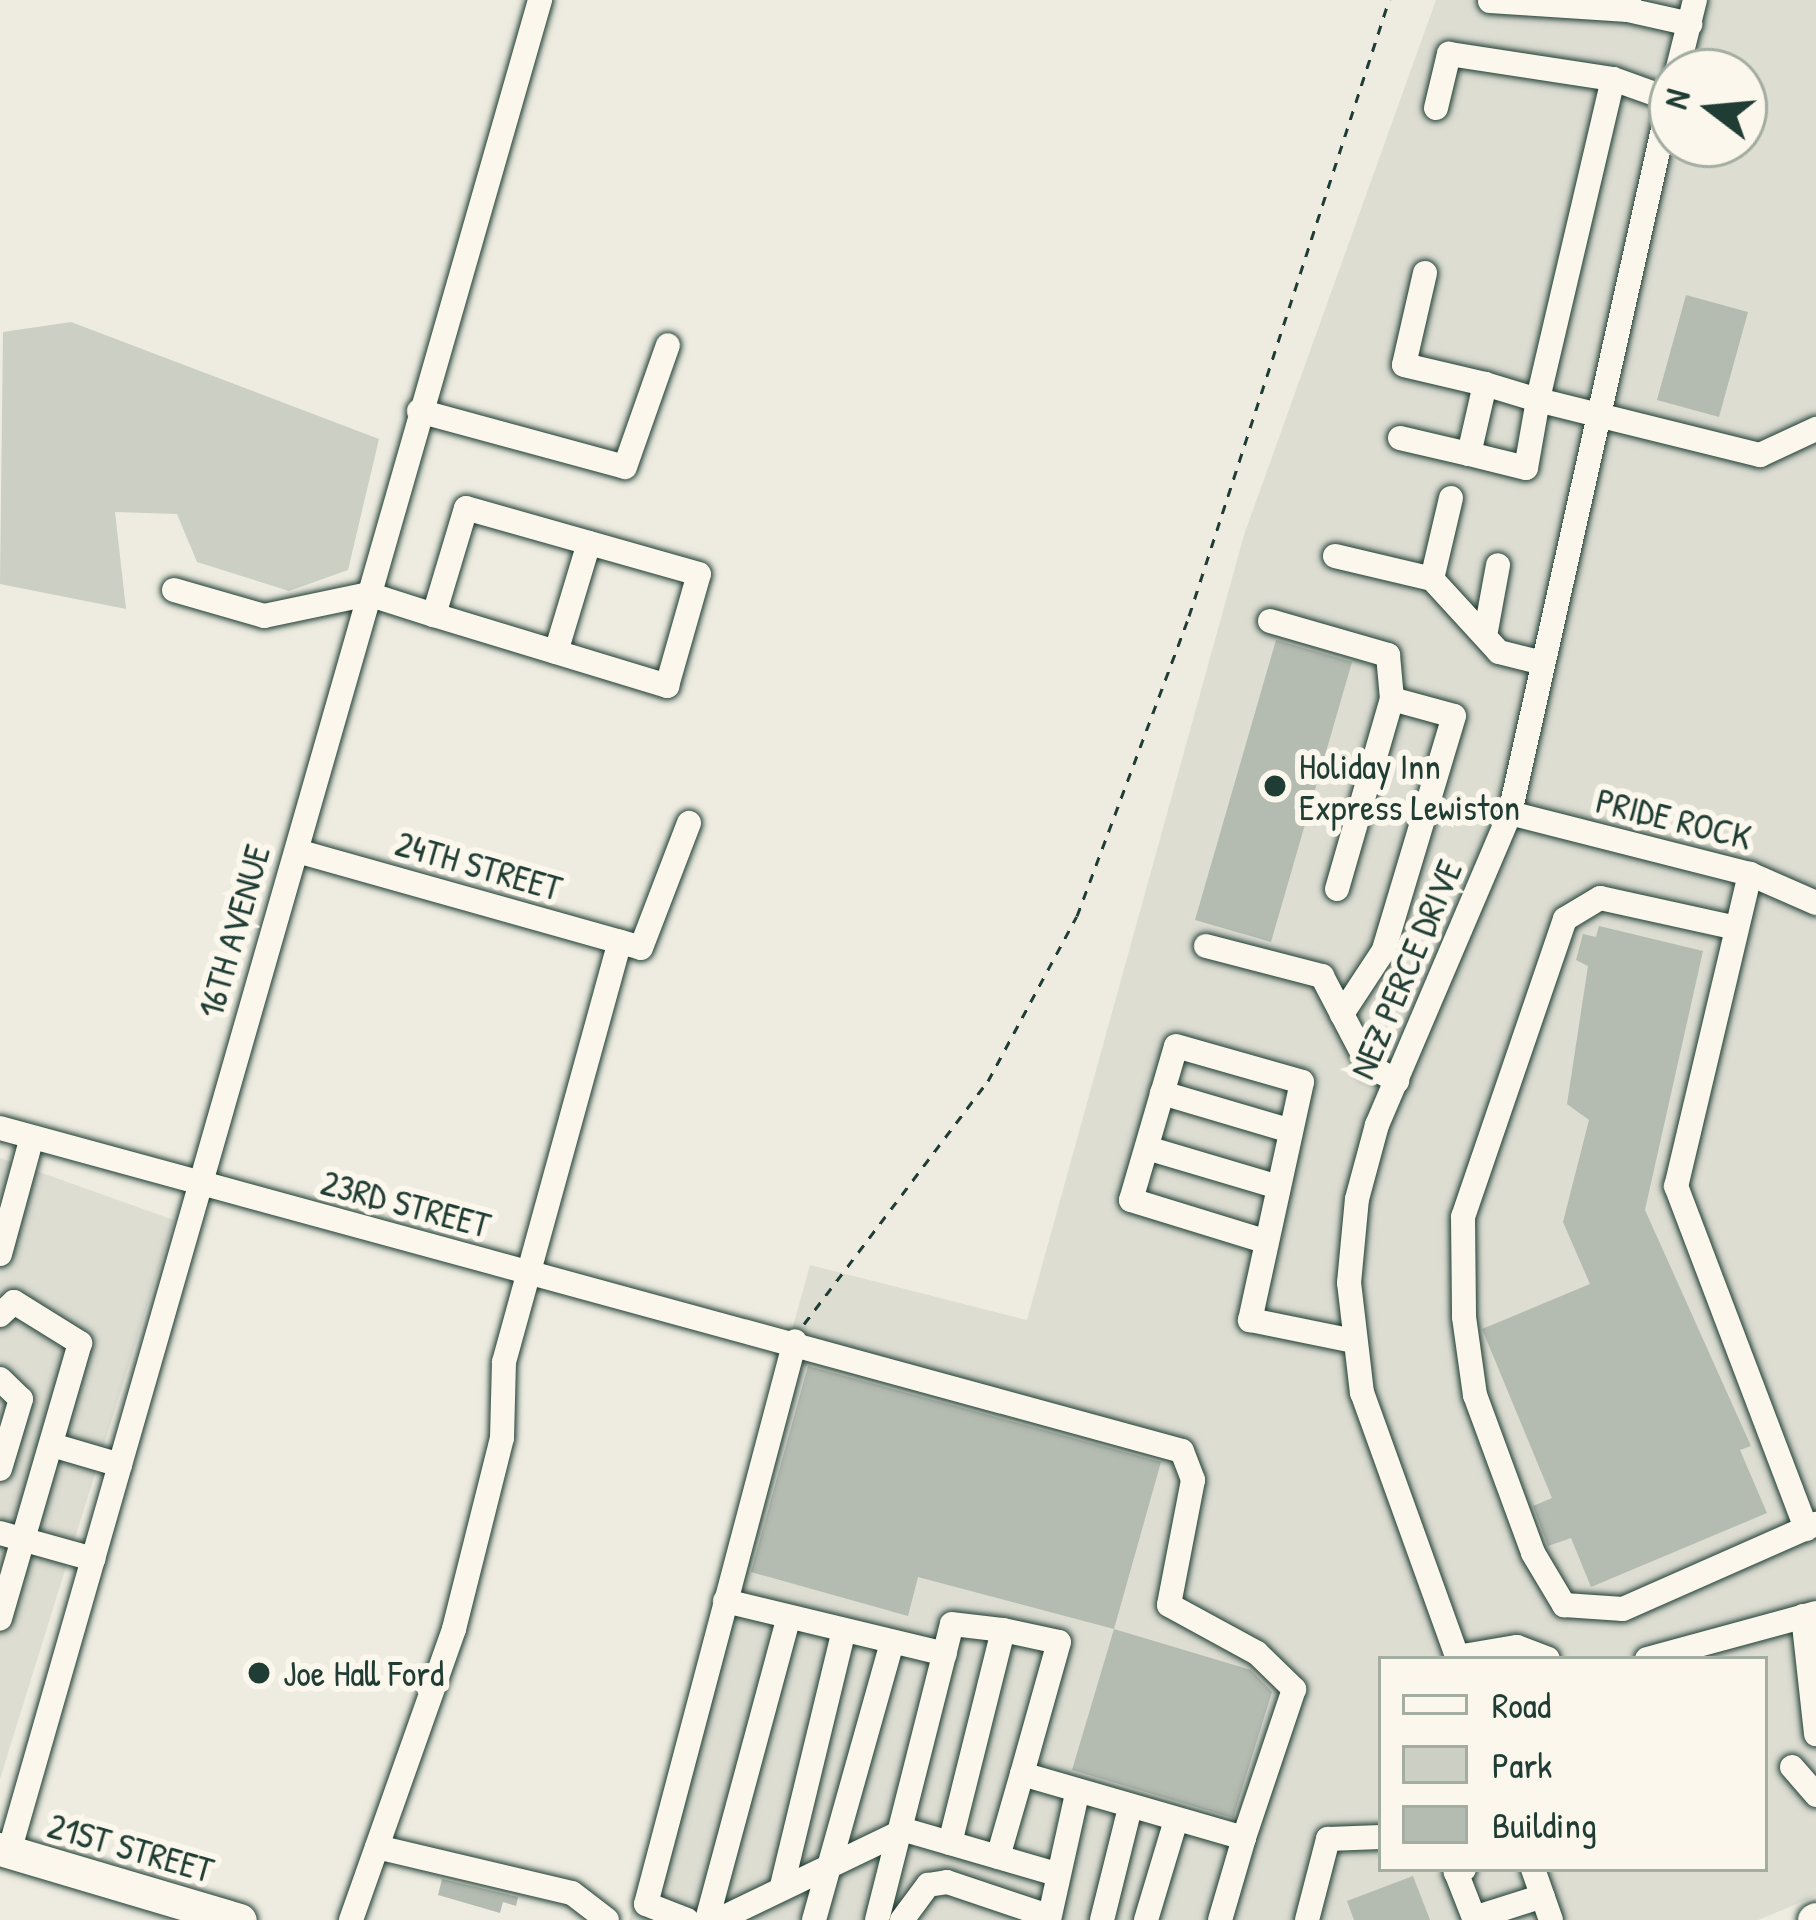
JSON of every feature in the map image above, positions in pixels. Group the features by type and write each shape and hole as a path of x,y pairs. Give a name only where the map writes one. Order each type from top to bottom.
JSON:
{"main road":[{"name":"21ST STREET","path":"3,1861 240,1920"}],"street":[{"name":"16TH AVENUE","path":"3,1861 540,0"},
{"path":"1490,1 1692,12 1683,48"},
{"path":"1436,108 1449,55 1648,88"},
{"path":"1400,438 1526,468 1613,80"},
{"name":"NEZ PERCE DRIVE","path":"1456,1656 1380,1454 1354,1341 1357,1199 1397,1081 1510,814 1654,168"},
{"path":"1425,274 1404,364 1760,455 1814,434"},
{"path":"419,411 625,467 668,345"},
{"path":"1469,454 1485,384"},
{"path":"1432,580 1451,498"},
{"path":"174,590 264,616 368,594 434,615 667,686 699,574 466,508 434,615"},
{"path":"556,652 589,543"},
{"path":"1335,556 1432,580 1485,636 1543,663"},
{"path":"1485,636 1498,565"},
{"path":"1270,621 1388,655 1392,699 1337,889"},
{"path":"1342,1014 1384,950 1454,716 1392,699"},
{"name":"PRIDE ROCK","path":"1510,814 1750,874 1816,903"},
{"path":"351,1920 454,1629 528,1272 631,945 689,823"},
{"name":"24TH STREET","path":"297,851 631,945"},
{"path":"1732,927 1600,898 1565,919 1463,1217 1464,1317 1475,1395 1533,1553 1564,1605 1623,1609 1811,1527 1676,1186 1732,927 1750,874"},
{"path":"1206,946 1306,965 1342,1014 1369,1066 1397,1081"},
{"path":"1262,1240 1131,1200 1176,1046 1302,1082 1273,1185 1250,1320 1354,1341"},
{"path":"1162,1093 1288,1130"},
{"name":"23RD STREET","path":"0,1128 201,1186 795,1341 1182,1451 1193,1480 1169,1604 1257,1653 1294,1689 1244,1838"},
{"path":"0,1252 32,1137"},
{"path":"1147,1148 1273,1185"},
{"path":"0,1315 14,1302 80,1343 52,1445 12,1536 0,1619"},
{"path":"687,1920 646,1904 795,1341"},
{"path":"0,1379 21,1399 0,1469"},
{"path":"52,1445 121,1465"},
{"path":"12,1536 93,1559"},
{"path":"725,1601 945,1654"},
{"path":"1658,1656 1809,1615 1816,1734"},
{"path":"707,1920 789,1617"},
{"path":"878,1920 905,1830 952,1624 1059,1642 998,1857"},
{"path":"782,1886 844,1630"},
{"path":"950,1843 1003,1630"},
{"path":"814,1920 836,1856 892,1642"},
{"path":"1468,1656 1517,1647 1540,1656"},
{"path":"1792,1767 1816,1795"},
{"path":"1022,1774 1077,1794 1244,1838 1220,1920"},
{"path":"902,1920 928,1886 993,1910 1048,1918 1054,1874 1077,1794"},
{"path":"1102,1920 1130,1808"},
{"path":"1146,1920 1176,1820"},
{"path":"718,1920 836,1856 905,1830 1054,1874"},
{"path":"1307,1920 1328,1839 1378,1838"},
{"path":"376,1847 585,1897 607,1920"},
{"path":"1459,1872 1473,1919 1547,1908 1534,1872"}],"path":[{"path":"795,1341 988,1082 1077,916 1197,594 1390,0"}],"shaded area":[{"path":"1436,0 1816,0 1816,1896 1758,1920 629,1920 810,1265 1027,1320 1244,535"},
{"path":"0,1158 174,1220 0,1779"}],"green space":[{"path":"71,322 379,439 348,570 289,591 197,562 177,514 115,512 126,609 0,584 3,332"}],"building":[{"path":"1686,295 1748,312 1719,417 1657,400"},
{"name":"Holiday Inn Express Lewiston","path":"1276,640 1352,662 1271,942 1195,920"},
{"path":"1599,926 1703,951 1645,1210 1751,1446 1740,1450 1767,1513 1591,1587 1571,1538 1548,1546 1533,1506 1552,1498 1482,1329 1590,1284 1563,1222 1589,1120 1567,1104 1588,966 1576,960 1583,934 1596,937"},
{"path":"808,1366 1161,1462 1114,1629 918,1577 908,1616 751,1572"},
{"path":"1114,1629 1251,1670 1272,1692 1233,1818 1072,1770"},
{"path":"1413,1876 1430,1920 1354,1920 1347,1901"},
{"path":"442,1879 518,1897 516,1906 503,1902 500,1913 438,1895"}],"place":[{"name":"Holiday Inn Express Lewiston","path":"1275,786"},
{"name":"Joe Hall Ford","path":"259,1673"}]}
